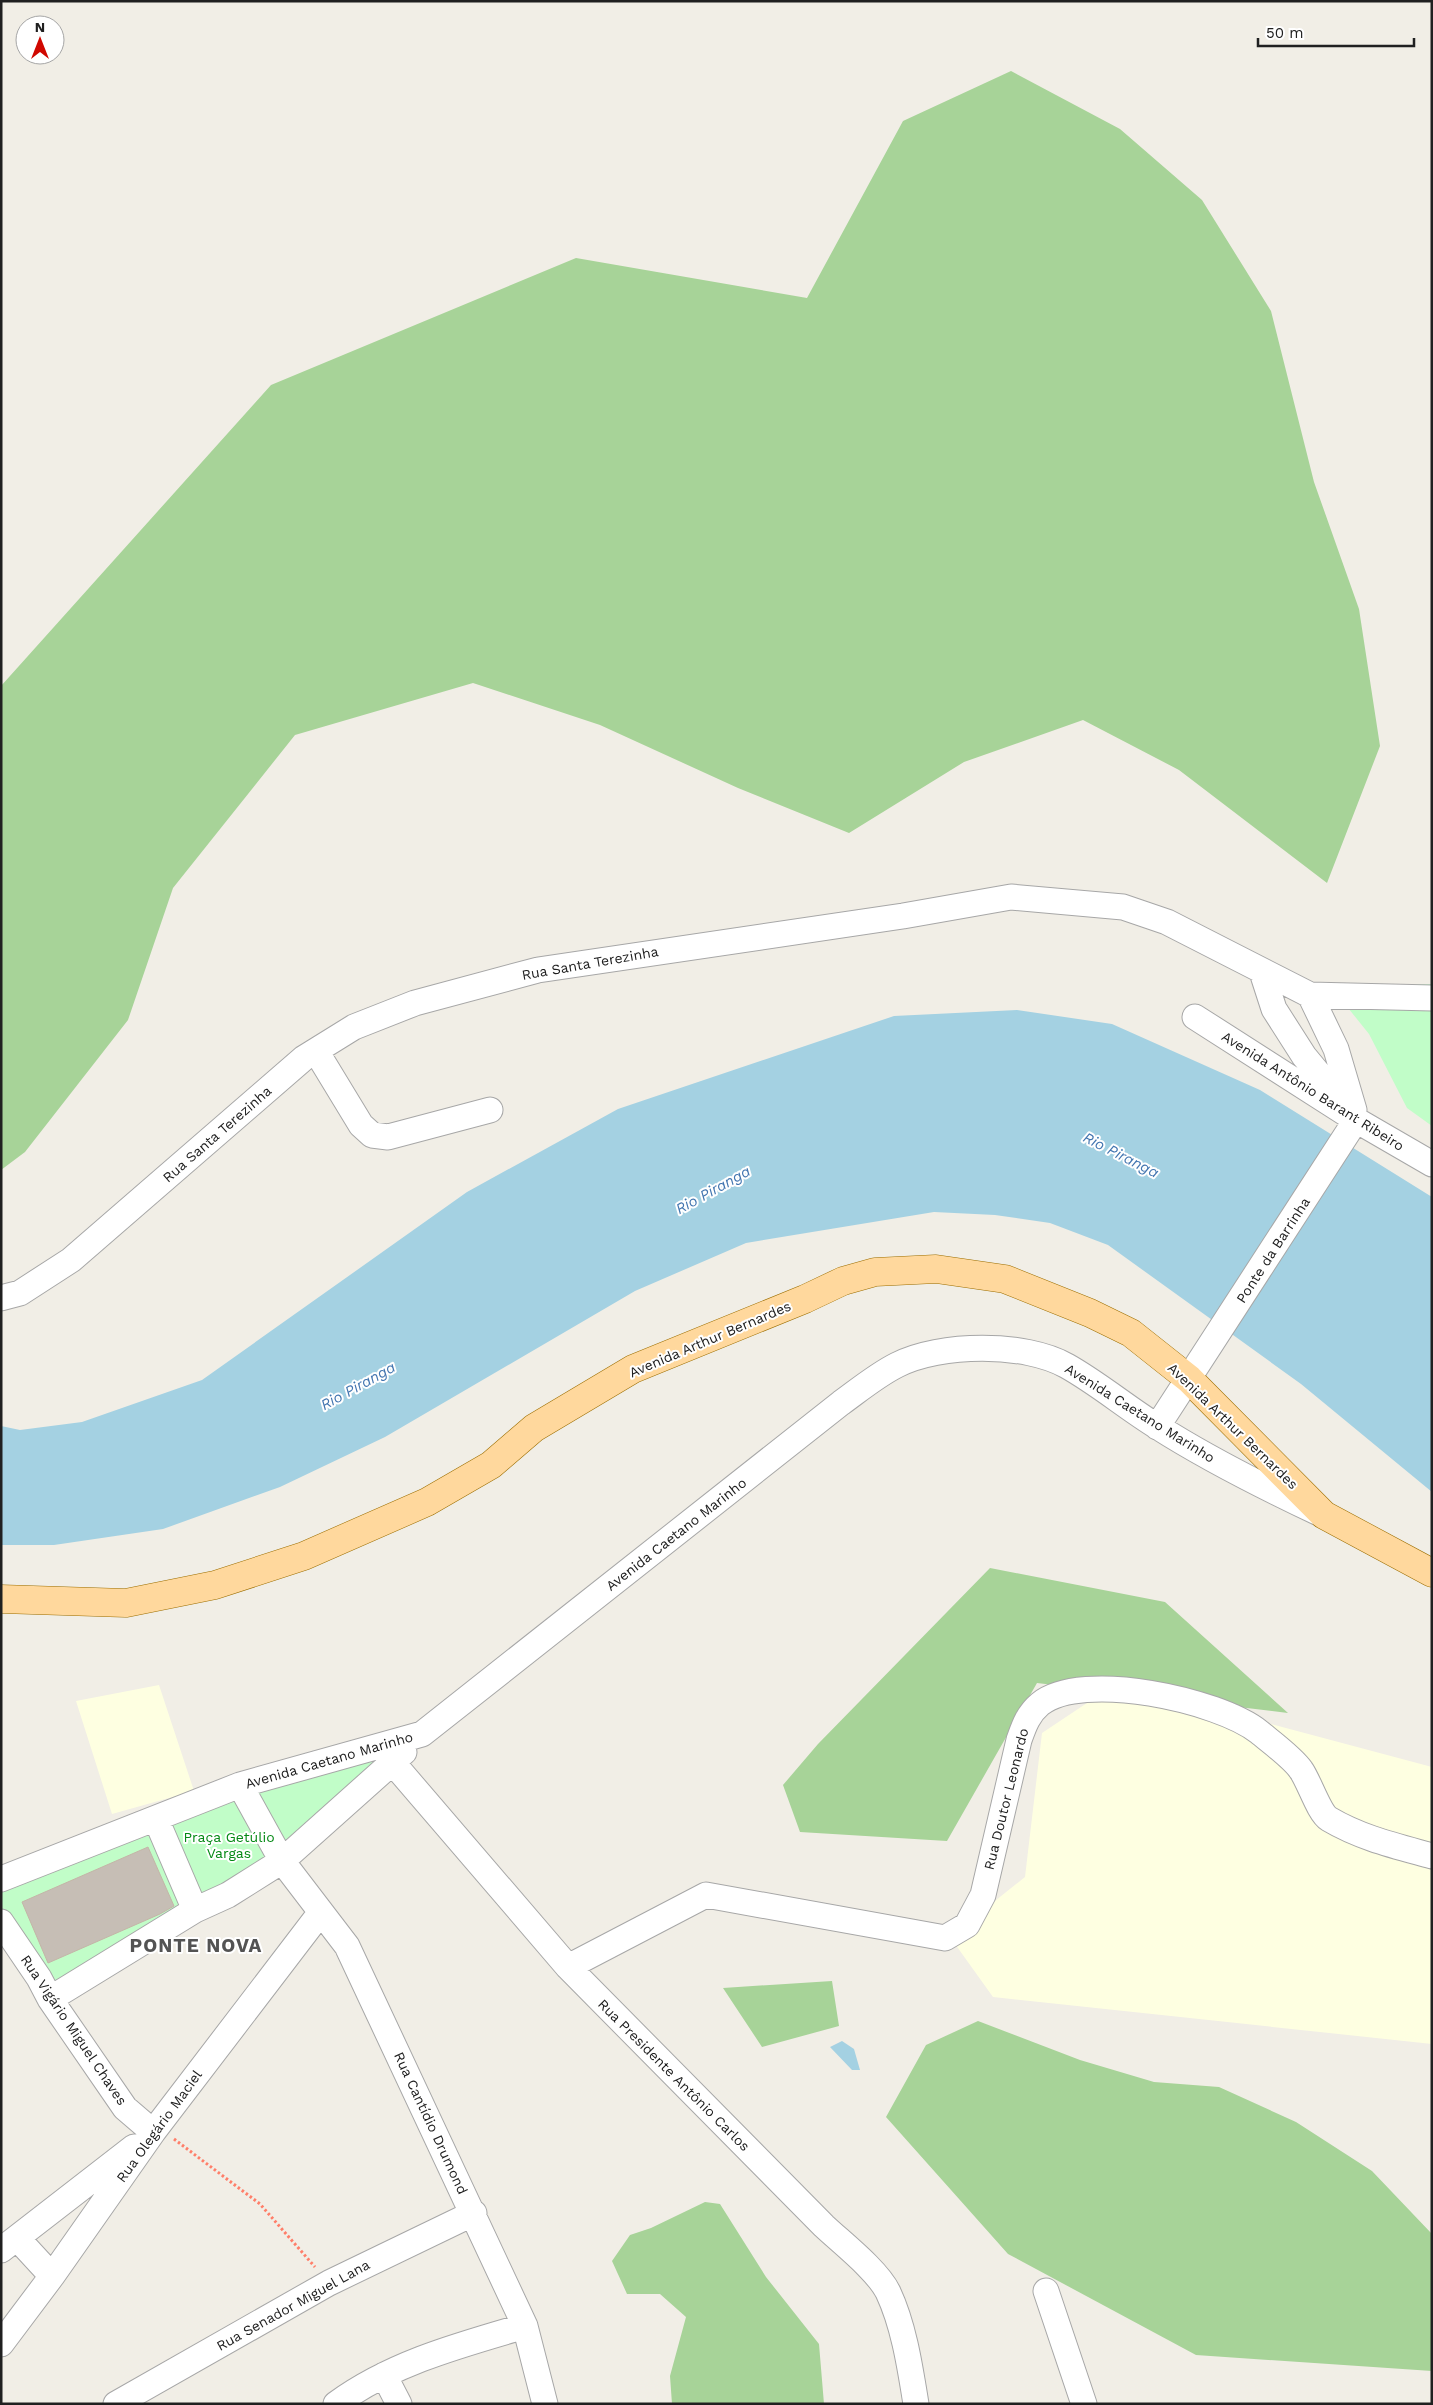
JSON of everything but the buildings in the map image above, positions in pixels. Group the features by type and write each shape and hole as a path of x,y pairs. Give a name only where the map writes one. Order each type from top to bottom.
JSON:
{"main road":[{"name":"Avenida Arthur Bernardes","path":"1,1599 126,1603 216,1585 304,1556 427,1502 491,1465 534,1428 633,1369 805,1300 843,1281 875,1272 936,1269 1005,1279 1090,1313 1131,1333 1189,1379 1324,1516 1432,1574"}],"street":[{"name":"Rua Santa Terezinha","path":"1,1298 20,1293 71,1260 304,1058 354,1028 416,1003 538,970 903,916 1010,897 1123,907 1167,922 1310,995"},
{"path":"1262,972 1274,1009 1353,1126"},
{"path":"1353,1126 1336,1049 1310,995 1432,998"},
{"name":"Avenida Antônio Barant Ribeiro","path":"1194,1017 1353,1126 1432,1164"},
{"path":"316,1051 361,1125 372,1135 388,1137 490,1110"},
{"name":"Ponte da Barrinha","path":"1157,1427 1353,1126"},
{"name":"Avenida Caetano Marinho","path":"10,1875 240,1785 422,1734 841,1403 897,1364 933,1352 1002,1350 1024,1352 1066,1365 1157,1427 1241,1476 1324,1516"},
{"name":"Rua Doutor Leonardo","path":"568,1967 706,1895 945,1938 968,1925 983,1895 1019,1740 1027,1718 1040,1704 1056,1696 1079,1690 1103,1687 1129,1690 1209,1706 1235,1717 1258,1731 1300,1769 1327,1818 1373,1840 1432,1856"},
{"path":"50,1999 195,1910 228,1895 282,1861 393,1763 422,1734"},
{"name":"Rua Presidente Antônio Carlos","path":"393,1763 568,1967 824,2226 862,2261 887,2291 902,2336 916,2404"},
{"name":"Rua Cantídio Drumond","path":"240,1785 282,1861 347,1946 474,2213 525,2326 545,2404"},
{"path":"156,1819 195,1910"},
{"name":"Rua Olegário Maciel","path":"1,2344 52,2276 155,2129 320,1912"},
{"name":"Rua Vigário Miguel Chaves","path":"1,1922 39,1978 50,1999 125,2108 155,2129"},
{"path":"52,2276 9,2244 155,2129"},
{"name":"Rua Senador Miguel Lana","path":"116,2404 329,2283 474,2213"},
{"path":"1046,2291 1084,2404"},
{"path":"336,2404 384,2375 450,2348 525,2326"},
{"path":"384,2375 398,2404"}],"path":[{"path":"155,2129 260,2204 329,2283"}],"shaded area":[{"path":"159,1685 194,1791 112,1814 76,1701"},
{"path":"1105,1691 1234,1714 1432,1767 1432,2044 993,1997 950,1937 1025,1877 1042,1733"}],"green space":[{"path":"1011,71 1120,129 1202,200 1271,311 1314,482 1359,609 1380,746 1327,883 1179,770 1083,720 964,762 849,833 738,788 600,725 473,683 295,735 173,888 128,1020 25,1152 1,1170 1,686 271,385 576,258 807,298 903,121"},
{"path":"1432,984 1432,1126 1407,1108 1369,1034 1332,988"},
{"path":"990,1568 1165,1602 1288,1713 1037,1683 947,1841 800,1832 783,1785 818,1744"},
{"name":"Praça Getúlio Vargas","path":"422,1734 354,1796 233,1882 222,1883 50,1999 1,1916 1,1889 8,1875"},
{"path":"832,1981 839,2026 762,2047 723,1988"},
{"path":"978,2021 1080,2060 1154,2082 1219,2087 1296,2122 1372,2171 1432,2234 1432,2371 1196,2355 1008,2254 886,2117 926,2045"},
{"path":"705,2202 720,2204 766,2277 819,2344 824,2404 672,2404 670,2376 686,2317 660,2294 627,2294 612,2261 630,2235 651,2228"}],"water":[{"name":"Rio Piranga","path":"1017,1010 1112,1024 1260,1090 1432,1197 1432,1492 1301,1384 1108,1245 1050,1223 995,1215 934,1212 746,1243 635,1291 385,1437 280,1487 163,1529 54,1545 1,1545 1,1426 20,1430 82,1422 202,1380 467,1192 618,1109 894,1016"},
{"path":"842,2041 854,2049 860,2070 852,2070 830,2047"}],"district":[{"name":"PONTE NOVA","path":"196,1945"}]}
